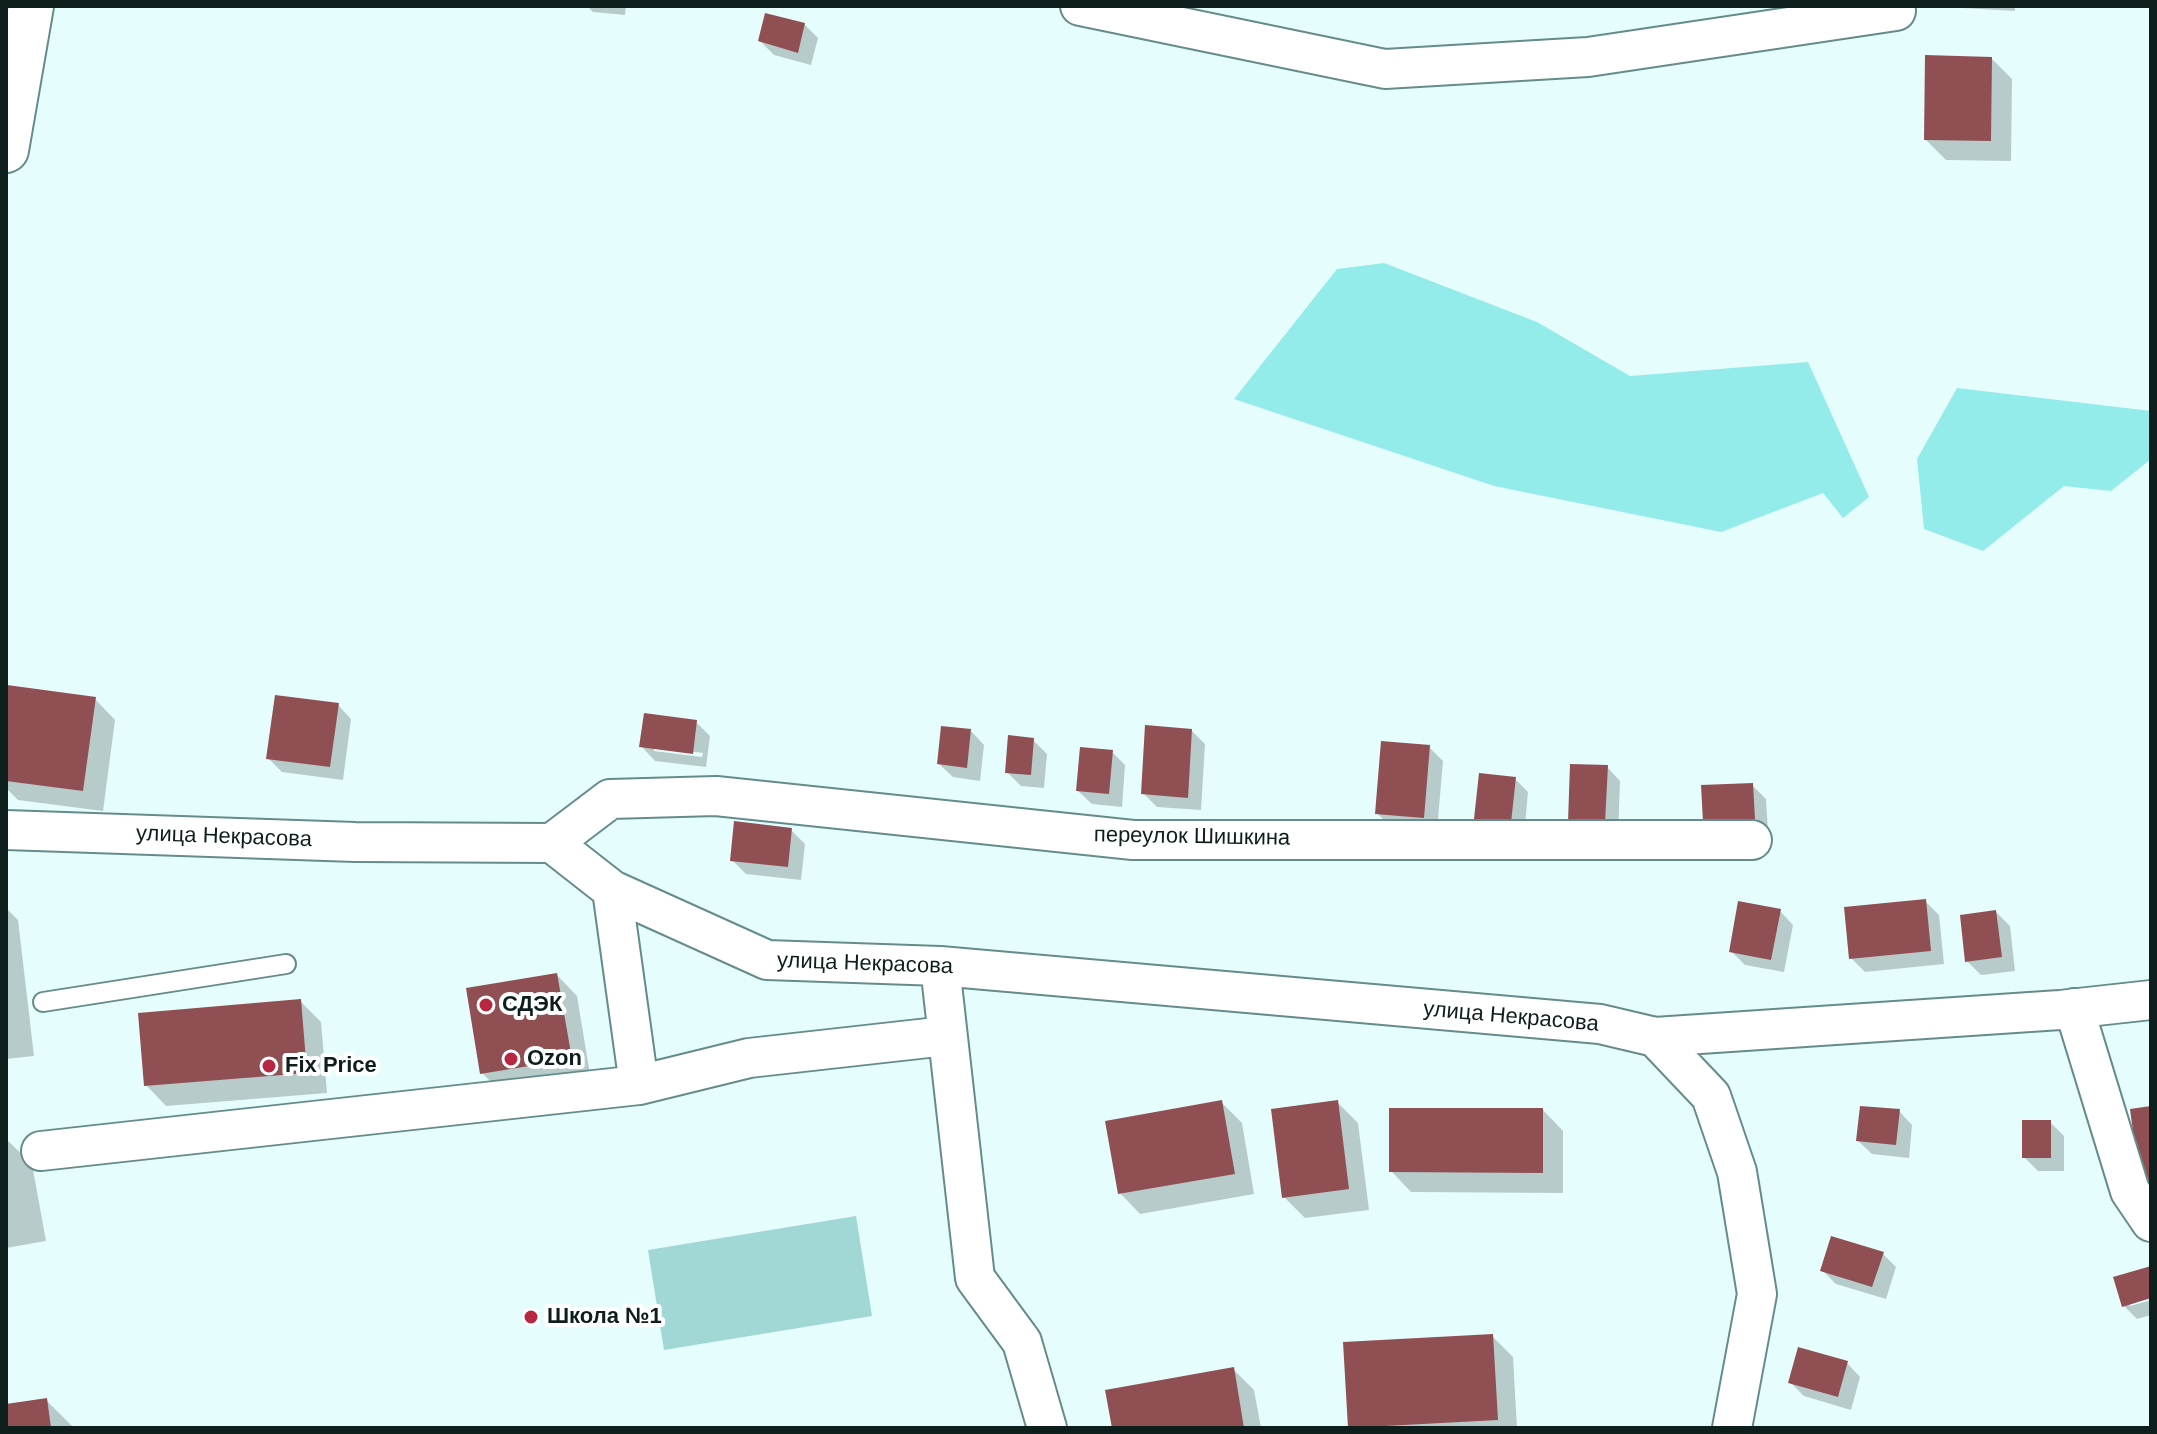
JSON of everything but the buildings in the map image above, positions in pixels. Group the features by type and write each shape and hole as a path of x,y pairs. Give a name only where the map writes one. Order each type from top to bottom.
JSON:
{"main road":[{"path":"6,150 31,6"}],"street":[{"path":"1080,6 1385,69 1588,57 1896,11"},
{"name":"переулок Шишкина","path":"552,843 610,799 716,796 1133,840 1752,840"},
{"name":"улица Некрасова","path":"6,830 355,842 552,843 612,890 767,960 940,966 1600,1024 1655,1037 2151,1000"},
{"path":"612,890 639,1085"},
{"path":"940,966 975,1278 1022,1342 1047,1428"},
{"path":"2074,1008 2130,1191 2151,1222"},
{"path":"41,1151 639,1085 749,1058 946,1036"},
{"path":"1655,1037 1711,1096 1737,1172 1757,1294 1732,1428"}],"lane":[{"path":"43,1002 286,964"}],"shaded area":[{"path":"1384,263 1537,322 1630,376 1808,362 1869,497 1843,518 1823,493 1721,532 1494,486 1234,399 1337,269"},
{"path":"1957,388 2151,411 2151,459 2111,491 2064,486 1983,551 1924,529 1917,459"},
{"path":"856,1216 872,1316 664,1350 648,1250"}],"place":[{"name":"СДЭК","path":"486,1005"},
{"name":"Ozon","path":"511,1059"},
{"name":"Fix Price","path":"269,1066"},
{"name":"Школа №1","path":"531,1317"}]}
